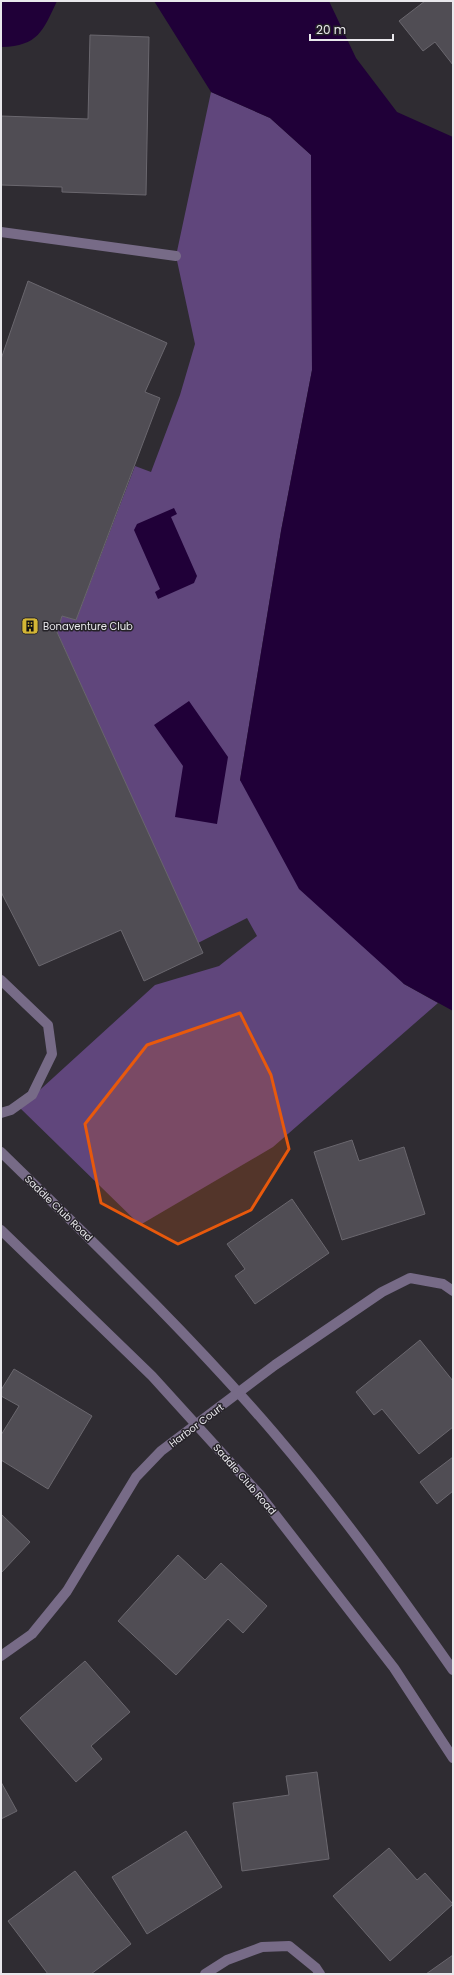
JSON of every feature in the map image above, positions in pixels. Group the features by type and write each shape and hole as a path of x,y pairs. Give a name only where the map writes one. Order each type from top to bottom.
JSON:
{"street":[{"path":"1,232 176,256"},
{"path":"1,980 48,1026 52,1054 32,1095 12,1110 1,1113"},
{"name":"Saddle Club Road","path":"1,1152 168,1317 238,1393 338,1511 397,1590 453,1670"},
{"name":"Saddle Club Road","path":"1,1230 152,1376 260,1495 384,1656 453,1758"},
{"name":"Harbor Court","path":"1,1656 32,1634 67,1591 136,1477 161,1451 238,1393 382,1292 410,1278 443,1284 453,1291"},
{"path":"205,1974 227,1960 262,1947 289,1946 316,1968 320,1974"}],"highlighted area":[{"path":"240,1013 271,1075 289,1149 251,1210 178,1244 101,1203 85,1124 147,1045"}],"shaded area":[{"path":"1,1 57,1 48,21 38,35 24,44 2,47"},
{"path":"154,1 329,1 356,58 397,112 453,137 453,1011 404,984 299,889 240,780 281,531 312,370 311,155 270,118 211,92"},
{"path":"211,92 270,118 311,155 312,370 281,531 240,780 404,984 438,1003 273,1147 140,1225 20,1108 155,985 219,966 257,936 247,918 198,943 57,632 62,616 76,620 135,466 151,472 180,395 195,344 176,256"},
{"path":"174,508 177,514 171,517 197,576 194,583 158,599 155,592 160,589 134,530 137,524"},
{"path":"189,701 228,757 217,824 175,817 183,766 154,725"}],"building":[{"path":"425,1 453,1 453,65 435,42 423,51 399,21"},
{"path":"90,35 149,37 146,195 62,192 62,187 1,185 1,116 88,119"},
{"name":"Bonaventure Club","path":"28,281 167,343 145,392 160,398 76,620 62,616 57,632 203,953 144,981 121,930 39,966 1,892 1,359"},
{"path":"352,1140 359,1161 404,1147 425,1214 342,1240 314,1152"},
{"path":"292,1199 329,1253 255,1304 235,1276 245,1269 227,1244"},
{"path":"420,1340 453,1381 453,1427 419,1454 382,1409 374,1415 356,1392"},
{"path":"14,1369 92,1416 48,1489 1,1460 1,1435 19,1406 1,1396 1,1390"},
{"path":"453,1457 453,1491 437,1504 420,1482"},
{"path":"1,1514 30,1542 1,1573"},
{"path":"178,1555 205,1580 221,1563 267,1606 243,1633 228,1619 176,1675 118,1621"},
{"path":"85,1661 130,1712 91,1746 102,1759 76,1782 20,1718"},
{"path":"317,1772 329,1859 242,1871 233,1803 289,1795 286,1776"},
{"path":"1,1782 17,1811 1,1819"},
{"path":"186,1831 222,1887 147,1934 112,1877"},
{"path":"389,1848 417,1880 425,1873 453,1904 390,1961 333,1896"},
{"path":"75,1871 131,1944 91,1974 48,1974 8,1921"},
{"path":"453,1955 453,1974 426,1974"}],"place":[{"name":"Bonaventure Club","path":"30,626"}]}
